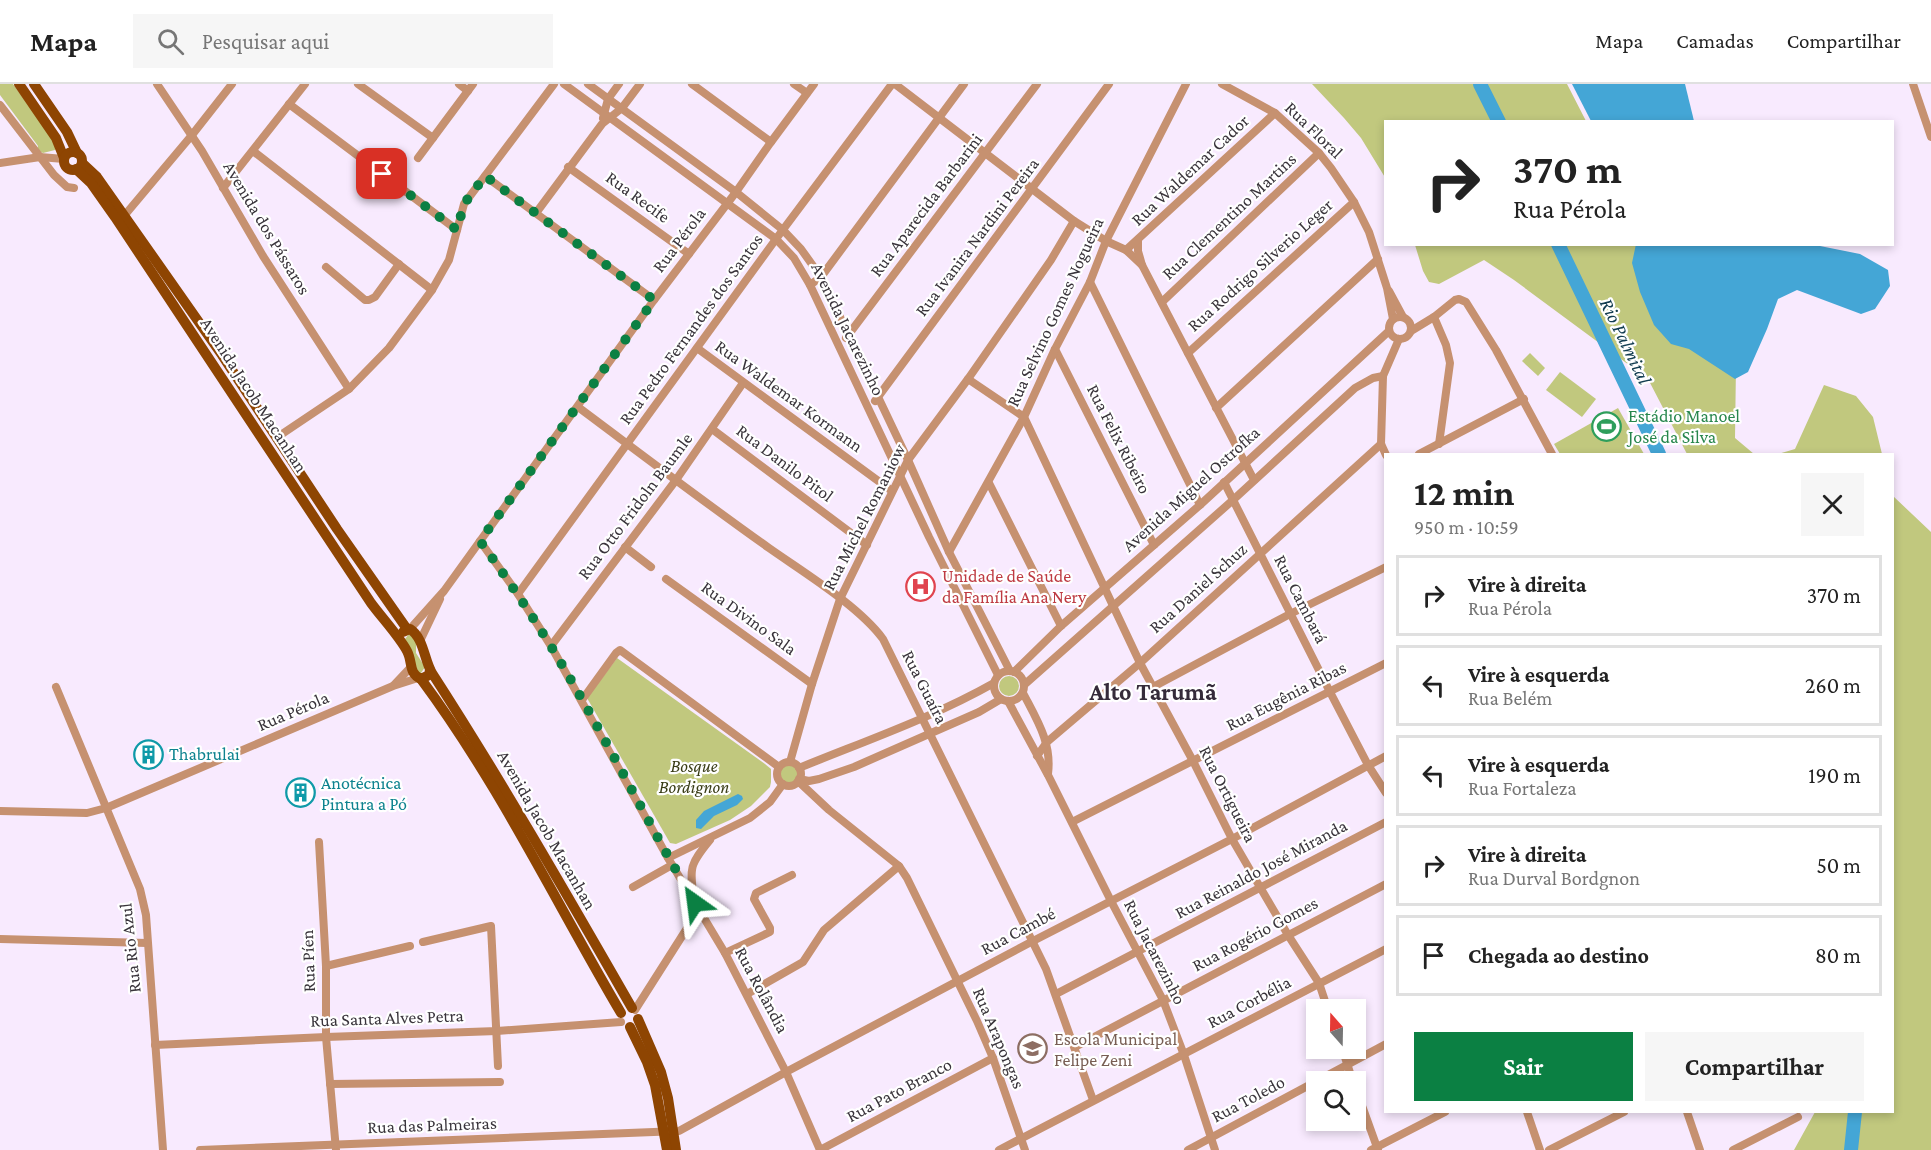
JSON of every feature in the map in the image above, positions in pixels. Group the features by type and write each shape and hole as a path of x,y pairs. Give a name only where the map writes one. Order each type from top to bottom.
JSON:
{"main road":[{"path":"19,84 56,138 64,164 68,168 78,162 68,153 64,158"},
{"name":"Avenida Jacob Macanhan","path":"34,84 68,132 78,162 91,183 371,603 408,652 410,668 472,752 629,1017"},
{"name":"Avenida Jacob Macanhan","path":"78,162 97,177 408,629 416,634 430,670 524,820 629,1017 647,1062 676,1150"},
{"path":"400,642 401,633 408,629"},
{"path":"419,679 429,675 430,670"},
{"name":"Avenida Jacob Macanhan","path":"667,1150 669,1133"}],"street":[{"name":"Avenida dos Pássaros","path":"157,84 192,135 263,256 349,389"},
{"path":"124,216 232,84"},
{"path":"223,188 304,84"},
{"path":"358,84 432,138"},
{"path":"418,158 471,87 459,84"},
{"path":"276,438 349,389 389,348 432,290 449,260 464,204 554,84"},
{"name":"Avenida Jacarezinho","path":"564,84 776,239 794,258 810,285 839,345 996,679"},
{"name":"Avenida Jacarezinho","path":"588,84 736,192 783,230 801,249 821,277 908,459 949,552 1012,671"},
{"path":"602,124 608,99 619,84"},
{"path":"536,213 602,124 622,108 640,84"},
{"path":"692,84 771,142"},
{"path":"794,84 807,93"},
{"name":"Rua Pérola","path":"408,629 444,591 654,300 814,84"},
{"path":"893,84 1074,221 1106,241 1126,250 1142,265"},
{"name":"Rua Pedro Fernandes dos Santos","path":"518,594 776,239 893,84"},
{"path":"810,285 821,277 964,84"},
{"name":"Rua Aparecida Barbarini","path":"839,345 849,336 1037,84"},
{"name":"Rua Ivanira Nardini Pereira","path":"868,408 878,398 1109,84"},
{"name":"Rua Selvino Gomes Nogueira","path":"949,552 1024,417 1055,349 1090,282 1106,241 1186,84"},
{"name":"Rua Floral","path":"1222,84 1275,113 1319,153 1331,168 1354,202 1369,232 1387,288 1393,319"},
{"path":"1913,84 1931,137"},
{"path":"289,104 457,230"},
{"path":"0,105 40,157 67,187 74,188"},
{"name":"Rua Waldemar Cador","path":"1126,250 1275,113"},
{"path":"253,151 432,290"},
{"name":"Rua Clementino Martins","path":"1161,302 1319,153"},
{"path":"0,163 40,157 64,158"},
{"name":"Rua Recife","path":"568,167 689,254"},
{"path":"485,176 654,300"},
{"name":"Rua Rodrigo Silverio Leger","path":"1188,353 1354,202"},
{"name":"Rua Michel Romaniow","path":"790,762 812,684 840,599 908,459 969,378 1051,260 1074,221"},
{"path":"1138,240 1142,265 1254,480"},
{"path":"1216,408 1378,259"},
{"path":"326,267 366,300 369,300 375,297 399,264"},
{"path":"1090,282 1200,505"},
{"name":"Rua Floral","path":"1387,288 1405,318"},
{"path":"1389,332 1394,338 1405,338 1411,331 1455,300 1459,298 1466,302 1524,399 1551,453"},
{"path":"1405,318 1411,324 1411,331"},
{"path":"1388,361 1389,324 1393,319 1432,318"},
{"path":"1432,318 1446,345 1450,363 1439,444"},
{"name":"Avenida Miguel Ostrofka","path":"1012,671 1200,505 1389,332"},
{"path":"1385,453 1381,444 1383,376 1399,339"},
{"name":"Rua Waldemar Kormann","path":"697,348 892,491"},
{"name":"Rua Felix Ribeiro","path":"1055,349 1154,545"},
{"name":"Avenida Miguel Ostrofka","path":"1023,689 1355,388 1372,378 1383,376"},
{"path":"969,378 1024,417"},
{"name":"Rua Otto Fridoln Baumle","path":"551,646 676,480 742,383"},
{"path":"1421,453 1524,399"},
{"name":"Rua Guaíra","path":"578,407 840,599 869,622 879,634 1033,941 1056,994 1093,1100"},
{"name":"Rua Ortigueira","path":"1024,417 1140,663 1232,839 1319,983 1324,999"},
{"name":"Rua Danilo Pitol","path":"712,429 867,544"},
{"name":"Rua Daniel Schuz","path":"1037,756 1047,742 1140,663 1381,444"},
{"name":"Rua Cambará","path":"1224,482 1330,692 1368,765 1384,790"},
{"path":"989,483 1061,626"},
{"name":"Rua Rolândia","path":"480,541 551,646 670,861 725,953 786,1072 820,1150"},
{"path":"625,547 651,567"},
{"path":"1153,687 1290,614 1384,568"},
{"name":"Rua Divino Sala","path":"666,579 812,684"},
{"name":"Rua Pérola","path":"420,641 444,591"},
{"path":"582,700 620,650 779,767"},
{"name":"Rua Eugênia Ribas","path":"1072,822 1384,664"},
{"name":"Rua Pérola","path":"393,686 410,668"},
{"path":"799,768 923,718 996,679 1003,672 1012,671 1021,677 1023,689 1016,699 1004,700 854,767 809,781 799,780"},
{"name":"Rua Pérola","path":"0,811 87,813 106,808 393,686 419,679"},
{"path":"996,679 995,691 1004,700"},
{"name":"Rua Rio Azul","path":"56,687 140,890 146,915 163,1150"},
{"name":"Rua Jacarezinho","path":"1023,689 1047,742 1050,758 1048,775"},
{"name":"Rua Jacarezinho","path":"1004,700 1048,775 1163,1000 1184,1055 1215,1150"},
{"name":"Rua Cambé","path":"669,1133 679,1131 786,1072 1384,757"},
{"path":"785,762 790,762 799,768 801,774 799,780 792,785 783,784 777,776 779,767 785,762"},
{"name":"Rua Arapongas","path":"799,780 829,810 899,866 907,878 993,1058 1025,1150"},
{"path":"633,887 670,861 750,818 770,802 783,784"},
{"name":"Rua Reinaldo José Miranda","path":"1056,994 1384,823"},
{"path":"695,903 691,878 693,862 712,837"},
{"name":"Rua Píen","path":"319,842 326,966 326,1037 336,1148"},
{"path":"747,994 803,962 825,930 899,866"},
{"path":"725,953 770,932 754,899 756,893 792,875"},
{"name":"Rua Rogério Gomes","path":"1075,1047 1384,885"},
{"path":"629,1017 691,922 700,912"},
{"path":"423,942 491,926 498,1066"},
{"path":"0,939 147,943"},
{"path":"326,966 410,946"},
{"name":"Rua Corbélia","path":"999,1150 1384,950"},
{"name":"Rua Santa Alves Petra","path":"155,1045 496,1031 629,1017"},
{"name":"Rua Toledo","path":"1188,1150 1384,1045"},
{"name":"Rua Pato Branco","path":"820,1150 993,1058"},
{"path":"1345,1059 1349,1071"},
{"path":"330,1084 500,1082"},
{"path":"1366,1121 1375,1149 1442,1113"},
{"path":"1527,1113 1540,1150"},
{"path":"1549,1150 1622,1113"},
{"path":"1687,1113 1700,1150"},
{"path":"1733,1150 1798,1117"},
{"name":"Rua das Palmeiras","path":"200,1150 336,1148 669,1133"},
{"path":"509,1139 510,1150"}],"green space":[{"path":"0,84 13,84 54,141 55,150 43,153 37,150 38,146 0,95"},
{"path":"1312,84 1567,84 1585,120 1384,120 1384,176 1361,138"},
{"path":"1415,246 1641,246 1736,365 1735,438 1753,453 1686,453 1648,379 1484,260 1439,284 1429,282"},
{"path":"1530,353 1545,368 1538,376 1522,361"},
{"path":"1560,372 1596,399 1582,417 1546,390"},
{"path":"1824,385 1856,396 1873,417 1882,453 1781,453 1795,449"},
{"name":"Estádio Manoel José da Silva","path":"1618,408 1643,453 1559,453 1554,444"},
{"path":"1894,497 1931,532 1931,1150 1794,1150 1814,1113 1894,1113"},
{"path":"409,634 416,640 416,653 425,667 421,673 418,673 405,639"},
{"name":"Bosque Bordignon","path":"617,658 771,769 770,787 751,806 730,820 676,844 670,843 587,698"},
{"path":"1009,676 1016,679 1019,686 1016,693 1009,696 1002,693 999,686 1002,679"},
{"path":"789,765 795,768 798,774 795,780 789,783 783,780 780,774 783,768"}],"water":[{"path":"1572,84 1685,84 1694,120 1590,120"},
{"path":"1636,246 1820,246 1860,254 1888,270 1890,286 1875,309 1861,314 1797,290 1778,299 1748,372 1735,379 1689,349 1671,344 1654,325 1640,292 1632,263"},
{"path":"738,794 743,799 737,805 714,816 701,829 696,828 696,820 704,811"}],"waterway":[{"name":"Rio Palmital","path":"1480,84 1498,120"},
{"name":"Rio Palmital","path":"1559,246 1659,453"},
{"name":"Rio Palmital","path":"1851,1150 1855,1113"}],"place":[{"name":"Estádio Manoel José da Silva","path":"1607,426"},
{"name":"Unidade de Saúde da Família Ana Nery","path":"921,586"},
{"name":"Thabrulai","path":"148,754"},
{"name":"Anotécnica Pintura a Pó","path":"300,793"},
{"name":"Escola Municipal Felipe Zeni","path":"1033,1049"}],"district":[{"name":"Alto Tarumã","path":"1153,692"}],"route":[{"path":"382,174 457,230 464,204 485,176 654,300 480,541 518,594 576,687 668,858 695,903"}]}
